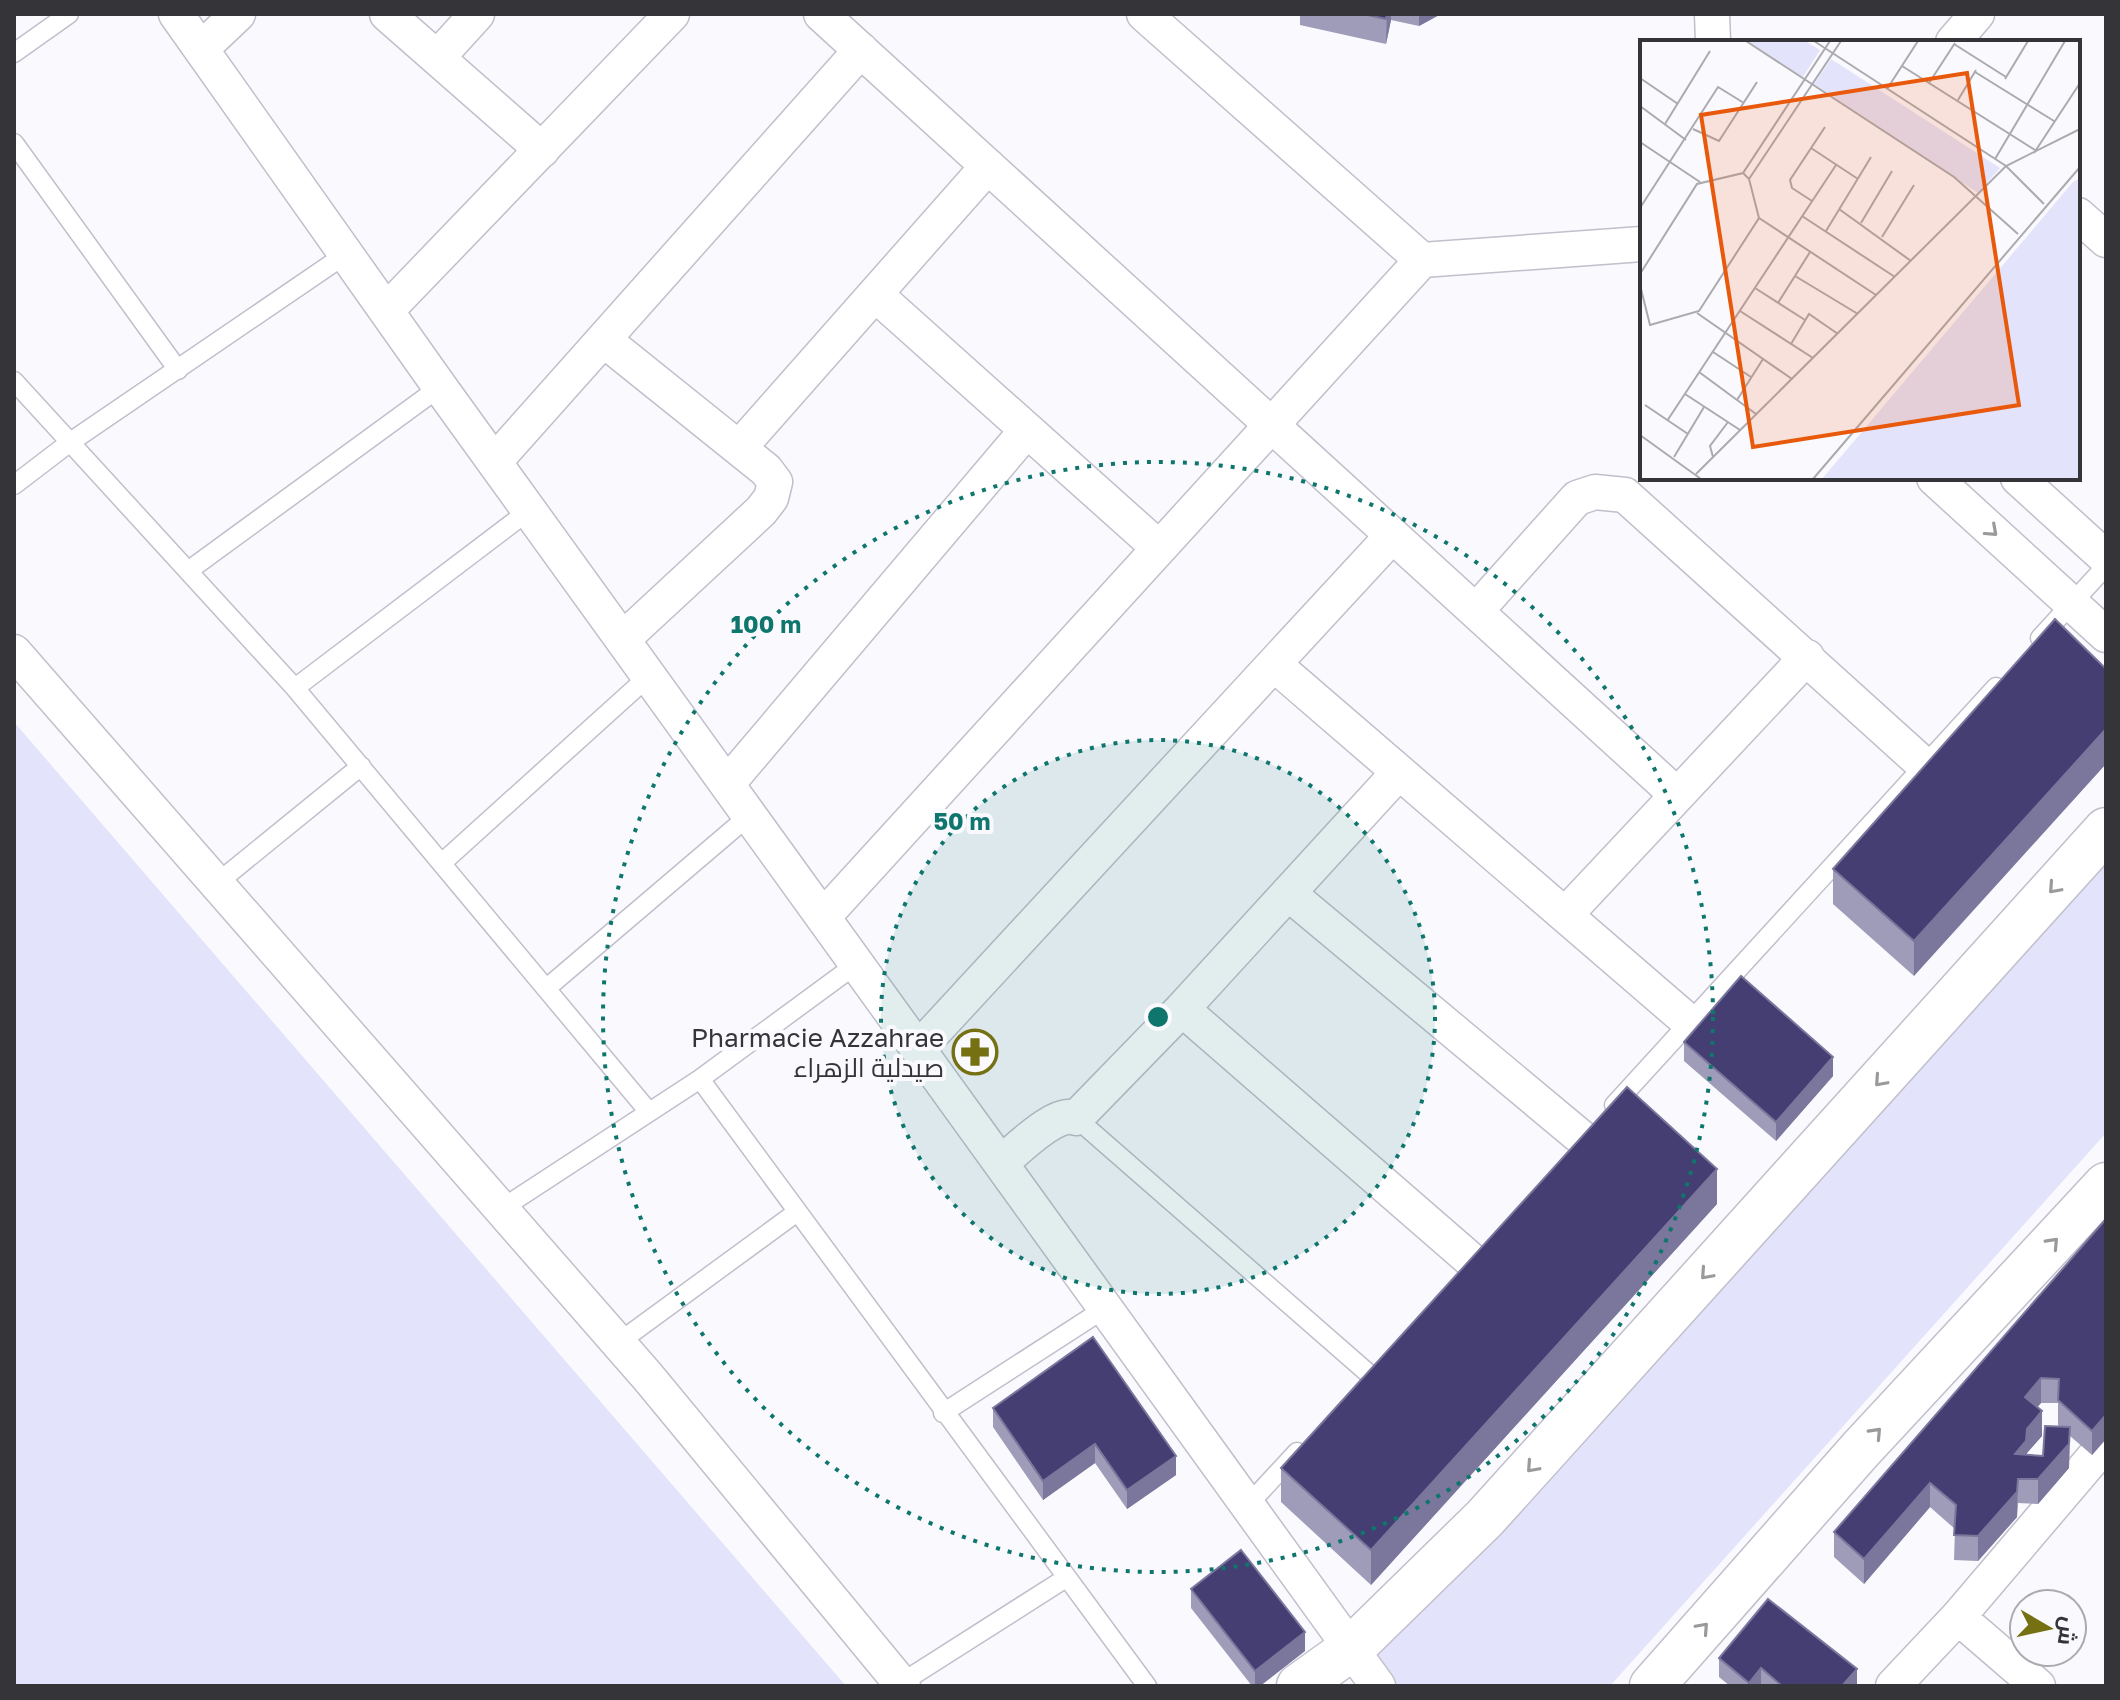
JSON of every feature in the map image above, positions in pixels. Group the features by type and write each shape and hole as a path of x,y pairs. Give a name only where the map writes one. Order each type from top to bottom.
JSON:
{"street":[{"path":"176,14 388,309 440,387 496,460 1378,1686"},
{"path":"201,49 238,14"},
{"path":"387,14 542,150"},
{"path":"437,58 477,14"},
{"path":"388,309 672,14"},
{"path":"821,14 1677,795"},
{"path":"1144,14 1422,260"},
{"path":"1712,14 1713,40"},
{"path":"1955,40 1977,14"},
{"path":"496,460 861,50"},
{"path":"739,448 988,166"},
{"path":"2080,217 2106,240"},
{"path":"824,916 1422,260 1640,244"},
{"path":"876,295 1159,548"},
{"path":"604,340 772,476 775,489 771,498 624,638"},
{"path":"728,783 1027,430"},
{"path":"1936,480 2106,635"},
{"path":"2020,480 2106,558"},
{"path":"1476,611 1577,498 1611,491 1625,495 1924,765"},
{"path":"919,1048 1392,536"},
{"path":"14,652 618,1343 902,1684"},
{"path":"1565,915 1807,657"},
{"path":"1275,665 1689,1022"},
{"path":"1001,1163 1057,1118 1070,1115 1076,1118 1182,1009 1399,772"},
{"path":"1299,1686 1352,1648 1485,1518 2106,830"},
{"path":"1288,893 1588,1133"},
{"path":"1182,1009 1472,1261"},
{"path":"1652,1686 1861,1449 2104,1190"},
{"path":"1893,1686 2102,1455"},
{"path":"1958,1617 2038,1686"}],"lane":[{"path":"14,53 69,14"},
{"path":"14,143 178,370"},
{"path":"14,485 69,443 346,254"},
{"path":"14,381 295,688 548,987 649,1112"},
{"path":"188,571 440,387"},
{"path":"295,688 531,509"},
{"path":"2030,649 2106,566"},
{"path":"1588,1133 2009,673"},
{"path":"443,862 650,675"},
{"path":"216,884 361,766"},
{"path":"548,987 751,814"},
{"path":"501,1209 700,1079 858,963"},
{"path":"700,1079 1147,1686"},
{"path":"1076,1118 1369,1374"},
{"path":"618,1343 797,1212"},
{"path":"943,1413 1104,1309"},
{"path":"1247,1506 1308,1440"},
{"path":"902,1684 1066,1578"}],"shaded area":[{"path":"14,722 846,1686 14,1686"},
{"path":"2106,847 2106,1133 1610,1686 1393,1686 1363,1650"}],"building":[{"path":"1363,14 1387,14 1386,19"},
{"path":"2055,619 2106,669 2106,729 1914,941 1833,869"},
{"path":"1741,976 1833,1057 1776,1122 1684,1042"},
{"path":"1627,1087 1717,1169 1371,1550 1281,1468"},
{"path":"2105,1220 2106,1415 2092,1431 2058,1400 2059,1379 2041,1378 2025,1397 2042,1411 2027,1429 2026,1441 2015,1454 2043,1456 2045,1426 2070,1427 2069,1444 2038,1479 2018,1479 2017,1492 1978,1536 1954,1535 1956,1505 1930,1483 1864,1559 1834,1532"},
{"path":"1093,1337 1176,1456 1127,1490 1095,1444 1043,1481 993,1408"},
{"path":"1241,1550 1305,1632 1255,1671 1191,1589"},
{"path":"1768,1599 1857,1669 1842,1686 1782,1686 1761,1668 1749,1683 1719,1658"}],"place":[{"name":"Pharmacie Azzahrae صيدلية الزهراء","path":"975,1052"}]}
